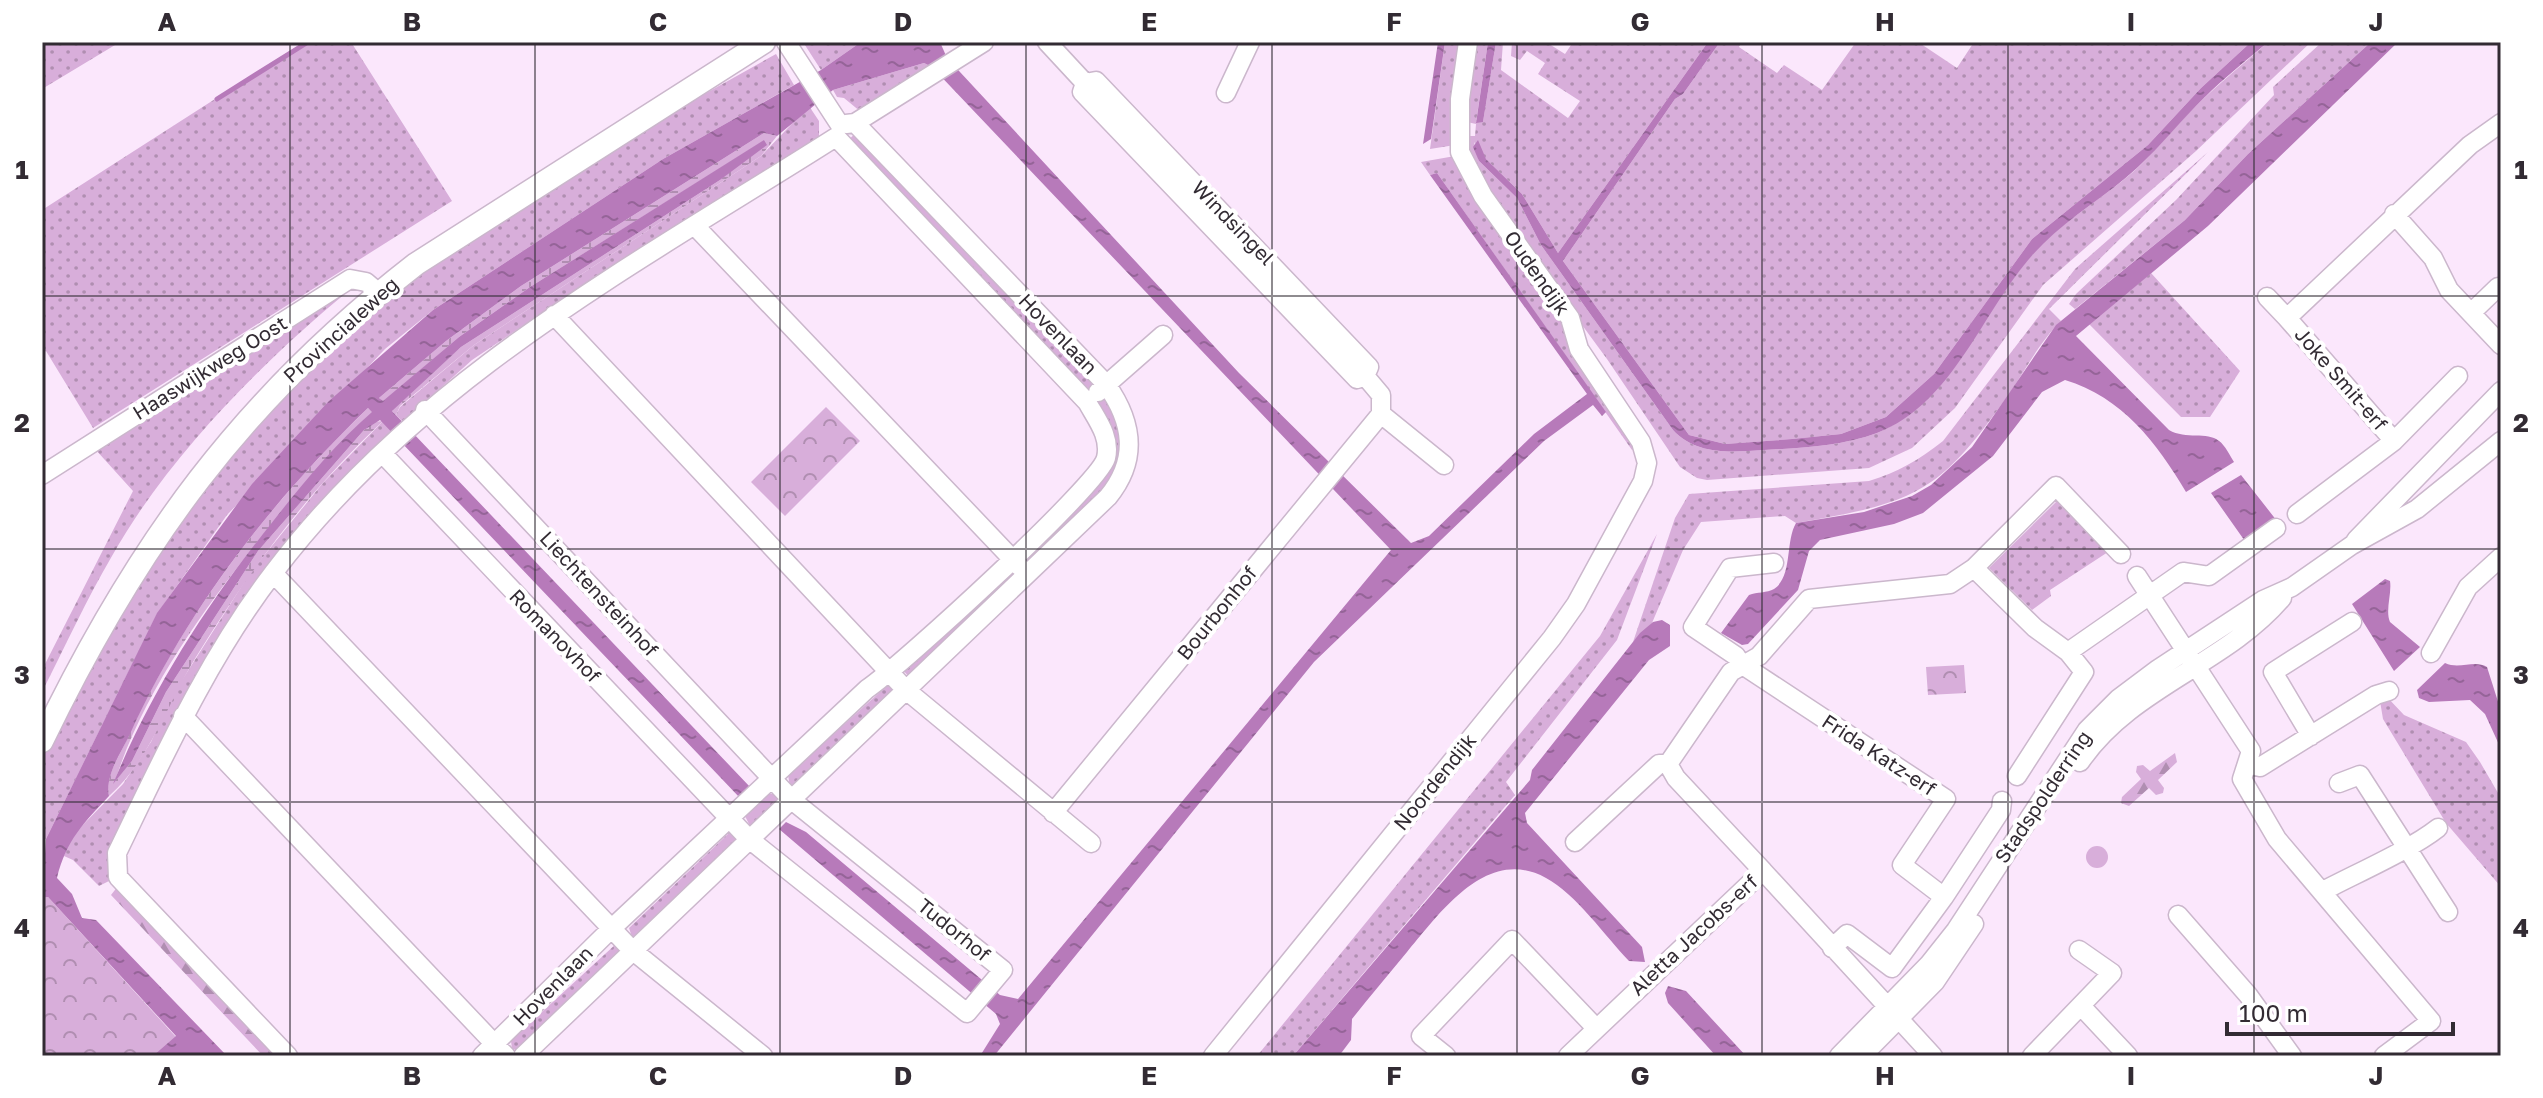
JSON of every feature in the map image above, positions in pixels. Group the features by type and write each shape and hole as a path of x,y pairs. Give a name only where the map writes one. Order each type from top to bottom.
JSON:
{"main road":[{"name":"Provincialeweg","path":"42,741 81,661 127,582 197,479 266,399 379,293 416,264 764,42"}],"street":[{"path":"288,1056 118,877 117,853 183,716 212,664 273,573 332,502 425,410 520,337 844,128 984,42"},
{"name":"Windsingel","path":"1047,42 1085,83 1096,81 1369,367 1365,376 1381,395 1381,414 1444,465"},
{"path":"1226,93 1250,42"},
{"name":"Oudendijk","path":"1468,42 1460,99 1460,152 1483,196 1570,318 1579,349 1641,442 1647,463 1639,494"},
{"name":"Hovenlaan","path":"495,1052 611,929 867,689 892,672 1012,559 1094,479 1105,460 1108,440 1087,402 844,128 788,46"},
{"name":"Joke Smit-erf","path":"2287,318 2470,145 2500,126"},
{"name":"Hovenlaan","path":"523,1056 1027,574 1121,481 1129,458 1130,433 1122,407 1106,384 844,128"},
{"path":"2394,214 2433,258 2449,290 2501,345"},
{"path":"695,226 1027,574"},
{"name":"Haaswijkweg Oost","path":"42,475 350,279 366,282 379,293"},
{"path":"2471,313 2498,287 2501,291"},
{"name":"Joke Smit-erf","path":"2267,297 2394,441"},
{"path":"554,315 906,690 1091,843"},
{"path":"1087,402 1163,335"},
{"name":"Joke Smit-erf","path":"2297,514 2394,441 2458,376"},
{"name":"Stadspolderring","path":"2352,545 2501,391"},
{"name":"Liechtensteinhof","path":"425,410 772,778"},
{"name":"Bourbonhof","path":"1053,813 1381,414"},
{"name":"Stadspolderring","path":"1862,1056 1956,930 2087,730 2118,699 2276,605 2292,587 2352,545 2417,509 2501,441"},
{"name":"Romanovhof","path":"388,448 728,818"},
{"path":"1668,764 1701,713 1741,664 1759,656 1809,599 1939,586 1974,568 2056,486 2121,554"},
{"name":"Noordendijk","path":"1213,1056 1552,638 1576,604 1639,494"},
{"path":"2068,652 2183,572 2209,576 2276,528"},
{"path":"2431,653 2468,587 2501,557"},
{"path":"1741,664 1736,656 1693,627 1730,568 1774,563"},
{"path":"1974,568 2038,631 2068,652 2084,672 2017,776"},
{"path":"273,573 611,929"},
{"path":"2137,576 2251,751 2242,779 2277,839 2431,1021 2384,1056"},
{"path":"2311,736 2273,672 2352,622"},
{"name":"Frida Katz-erf","path":"1741,664 1946,799 1902,865 1944,897"},
{"path":"2247,764 2260,767 2376,695 2389,691"},
{"path":"183,716 495,1052"},
{"path":"1575,842 1659,764 1668,764"},
{"path":"1668,764 1676,778 1763,871"},
{"path":"2339,783 2360,775 2448,912"},
{"path":"772,778 793,801"},
{"name":"Tudorhof","path":"749,839 967,1013 1003,970 793,801"},
{"path":"1832,948 1847,934 1892,968 1944,897 2001,810 2002,801"},
{"path":"728,818 749,839"},
{"path":"2323,891 2405,846 2422,841 2438,828"},
{"name":"Aletta Jacobs-erf","path":"1568,1056 1763,871 1933,1056"},
{"path":"2178,915 2248,995 2292,1056"},
{"name":"Hovenlaan","path":"611,929 632,950"},
{"path":"1446,1056 1421,1036 1512,940 1596,1028"},
{"path":"632,950 763,1056"},
{"path":"2032,1056 2112,973 2079,950"},
{"path":"2082,1007 2128,1056"},
{"name":"Stadspolderring","path":"1839,1056 1893,1014"}],"green space":[{"path":"42,42 120,42 42,89"},
{"path":"304,42 351,42 452,201 93,428 46,351 42,353 42,210"},
{"path":"803,42 861,42 821,70"},
{"path":"1445,42 1464,42 1455,145 1430,149"},
{"path":"1473,42 1488,42 1476,122 1483,122 1496,42 1503,42 1501,70 1568,118 1580,101 1538,74 1545,63 1527,51 1520,60 1511,56 1512,42 1546,42 1565,54 1573,42 1708,42 1558,253 1522,194 1486,159 1474,142 1479,161 1517,198 1541,245 1673,430 1693,444 1727,451 1836,444 1877,433 1903,419 1947,375 2004,291 2043,243 2133,172 2197,105 2268,42 2311,42 2196,151 2043,285 1955,408 1912,448 1869,468 1707,480 1697,478 1680,467 1607,359 1491,201 1463,136 1475,136 1476,124 1467,122"},
{"path":"1720,42 1741,42 1739,47 1777,73 1784,65 1822,90 1856,42 1918,42 1957,68 1974,42 2251,42 2201,88 2148,145 2032,239 1934,374 1886,417 1841,434 1725,444 1689,435 1563,261 1675,99 1683,94"},
{"path":"2322,42 2371,42 2248,154 2185,220 2075,309 2069,304 2176,200 2274,95 2273,87"},
{"path":"776,54 794,85 663,159 433,310 385,349 227,515 157,614 46,839 42,838 42,754 94,650 166,528 310,366 431,265 692,101"},
{"path":"924,63 932,67 861,112 844,98 837,97 833,90"},
{"path":"809,106 819,121 819,138 570,294 472,360 403,422 396,415 400,407 474,345 761,156"},
{"path":"857,132 1093,377 1091,387 1083,391 846,142"},
{"path":"764,133 777,136 761,156 474,345 400,406 396,415 392,411 396,404 461,347 720,180 765,140 530,287 459,337 383,402 379,398 446,341 521,286"},
{"path":"2208,152 2049,309 2061,321 2040,346 1986,425 1944,472 1922,488 1899,499 1837,516 1796,523 1785,516 1701,522 1683,550 1652,623 1633,642 1675,518 1689,494 1869,481 1925,454 1943,441 2075,269"},
{"path":"1455,156 1571,333 1572,351 1579,365 1584,364 1636,447 1632,450 1437,173 1430,175 1421,162"},
{"path":"2151,273 2240,371 2210,417 2181,417 2089,324"},
{"path":"347,292 249,381 160,483 102,573 42,692 42,670 133,491 95,449"},
{"path":"1104,396 1125,427 1116,480 1026,564 1022,553 1100,478 1097,403"},
{"path":"826,407 860,441 785,516 751,482"},
{"path":"368,408 373,412 297,492 182,644 144,711 115,781 132,761 166,692 258,551 364,430 373,422 383,421 305,503 259,563 196,657 147,748 109,796 109,781 117,760 150,693 202,604 263,522"},
{"path":"383,421 393,432 241,609 111,880 99,886 73,860 64,856 69,839 123,784 151,742 172,696 250,573 322,484"},
{"path":"2058,500 2108,552 2050,590 2051,596 2032,610 1989,568"},
{"path":"1657,534 1617,640 1506,782 1515,795 1293,1056 1257,1056 1600,636"},
{"path":"1010,570 1016,575 910,678 902,669"},
{"path":"1964,665 1966,693 1928,695 1926,667"},
{"path":"890,683 897,688 795,788 790,787 788,775"},
{"path":"2387,697 2404,715 2466,742 2480,762 2501,798 2501,887 2446,823 2383,719 2380,701"},
{"path":"2175,753 2177,762 2158,780 2164,788 2163,793 2156,795 2149,788 2129,806 2121,803 2122,797 2141,779 2136,772 2137,766 2143,765 2150,771"},
{"path":"767,794 776,794 778,804 751,828 744,814"},
{"path":"729,833 739,838 636,939 632,937 629,928"},
{"path":"2093,846 2101,846 2108,857 2101,868 2093,868 2086,861 2086,853"},
{"path":"118,886 279,1056 263,1056 111,895"},
{"path":"48,897 196,1056 42,1056 42,898"},
{"path":"617,943 623,950 520,1051 512,1049 511,1041"}],"water":[{"path":"861,42 940,42 947,58 1239,373 1411,543 1429,536 1534,434 1587,394 1430,175 1437,173 1606,412 1602,416 1593,405 1544,441 1314,662 994,1056 980,1056 1000,1024 996,1014 779,829 786,822 806,832 1000,995 1018,999 1391,550 932,67 924,63 833,90 777,136 764,133 521,286 446,341 379,398 383,401 459,337 530,287 764,140 767,145 720,180 461,347 392,411 751,788 740,798 380,420 364,430 258,551 166,692 132,761 113,784 164,679 205,614 297,492 333,450 372,412 368,408 298,481 204,601 152,688 118,756 109,780 109,796 77,833 61,865 57,878 72,894 82,918 96,920 227,1056 153,1056 176,1036 48,897 42,898 46,839 157,613 252,484 329,401 433,310 663,159 821,70"},
{"path":"1438,42 1445,42 1431,139 1423,144"},
{"path":"1488,42 1496,42 1483,122 1476,123"},
{"path":"1708,42 1720,42 1683,94 1675,99 1563,261 1689,435 1725,444 1841,434 1886,417 1934,374 2032,239 2148,145 2201,88 2251,42 2268,42 2196,106 2137,168 2043,244 2004,293 1950,374 1929,398 1905,418 1877,433 1836,444 1727,451 1693,444 1673,430 1541,245 1517,198 1479,161 1473,147 1478,140 1486,159 1522,194 1558,253"},
{"path":"2371,42 2398,42 2208,226 2076,336 2169,430 2182,435 2214,438 2223,445 2234,462 2186,492 2163,456 2121,410 2104,398 2065,380 2042,392 1993,456 1923,513 1894,524 1820,540 1809,551 1798,590 1748,644 1742,645 1721,633 1749,595 1774,589 1780,583 1796,523 1864,512 1912,496 1931,485 1972,447 2056,325 2185,220 2248,154"},
{"path":"2241,475 2277,521 2247,544 2211,493"},
{"path":"2385,579 2390,581 2390,622 2420,647 2394,671 2352,604"},
{"path":"1662,620 1670,625 1670,646 1649,660 1525,813 1527,823 1642,947 1645,962 1629,961 1557,885 1524,870 1504,870 1467,888 1434,919 1352,1019 1351,1040 1339,1056 1293,1056 1530,780 1532,770 1640,633 1653,622"},
{"path":"2445,663 2487,667 2501,711 2501,749 2485,714 2470,700 2429,702 2419,698 2417,690"},
{"path":"1668,986 1686,991 1746,1056 1716,1056 1668,1003 1665,993"}],"waterway":[{"path":"217,99 308,42"}]}
